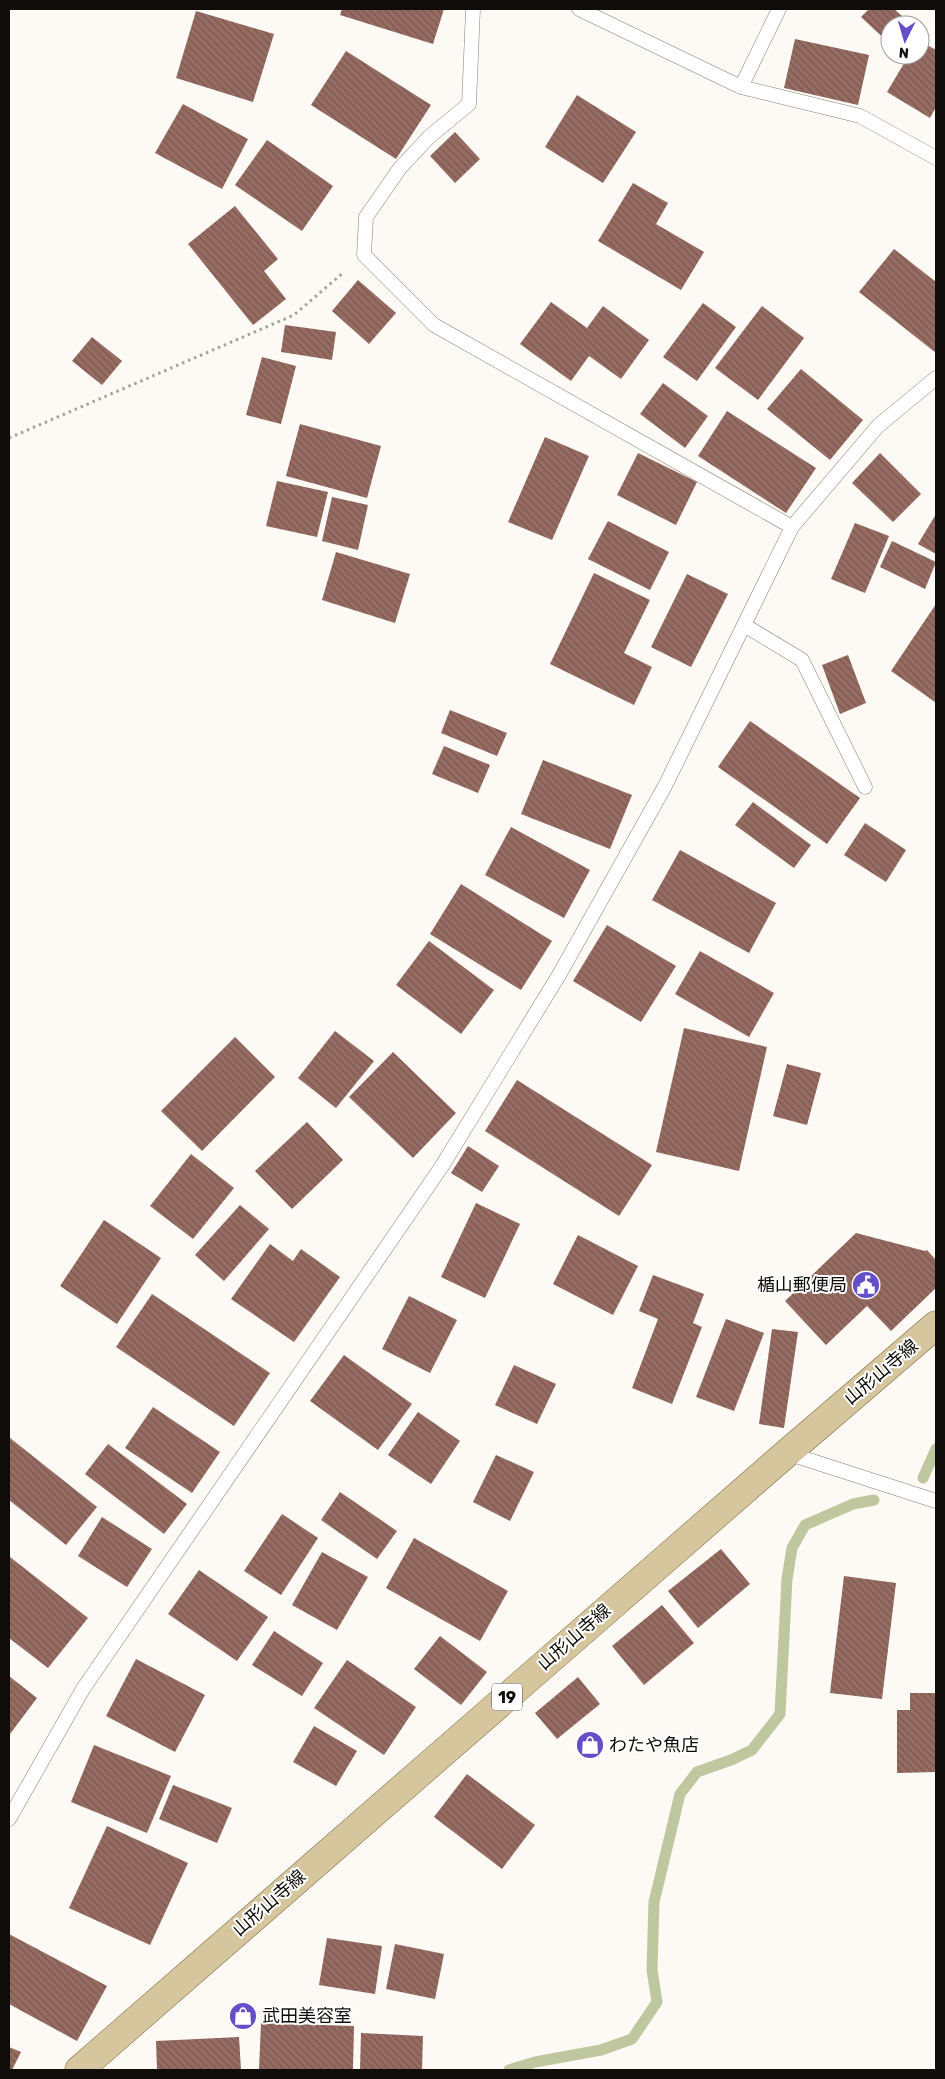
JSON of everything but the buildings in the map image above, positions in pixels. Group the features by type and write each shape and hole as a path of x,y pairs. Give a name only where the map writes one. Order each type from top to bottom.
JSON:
{"main road":[{"name":"山形山寺線","path":"79,2070 786,1453 936,1325"}],"lane":[{"path":"473,9 469,104 430,137 400,168 366,217 364,255 434,324 792,527"},
{"path":"579,9 741,86 860,116 936,158"},
{"path":"741,86 779,9"},
{"path":"9,1819 83,1689 442,1166 559,975 661,794 792,527 878,426 936,378"},
{"path":"744,625 802,660 865,786"},
{"path":"786,1453 936,1502"}],"path":[{"path":"9,438 294,315 364,255"}],"waterway":[{"path":"923,1478 936,1449"},
{"path":"509,2070 535,2062 601,2050 632,2039 657,2002 652,1970 654,1902 680,1794 697,1772 752,1750 780,1714 787,1579 792,1548 805,1525 853,1504 874,1500"}],"place":[{"name":"楯山郵便局","path":"866,1285"},
{"name":"わたや魚店","path":"590,1745"},
{"name":"武田美容室","path":"243,2016"}]}
